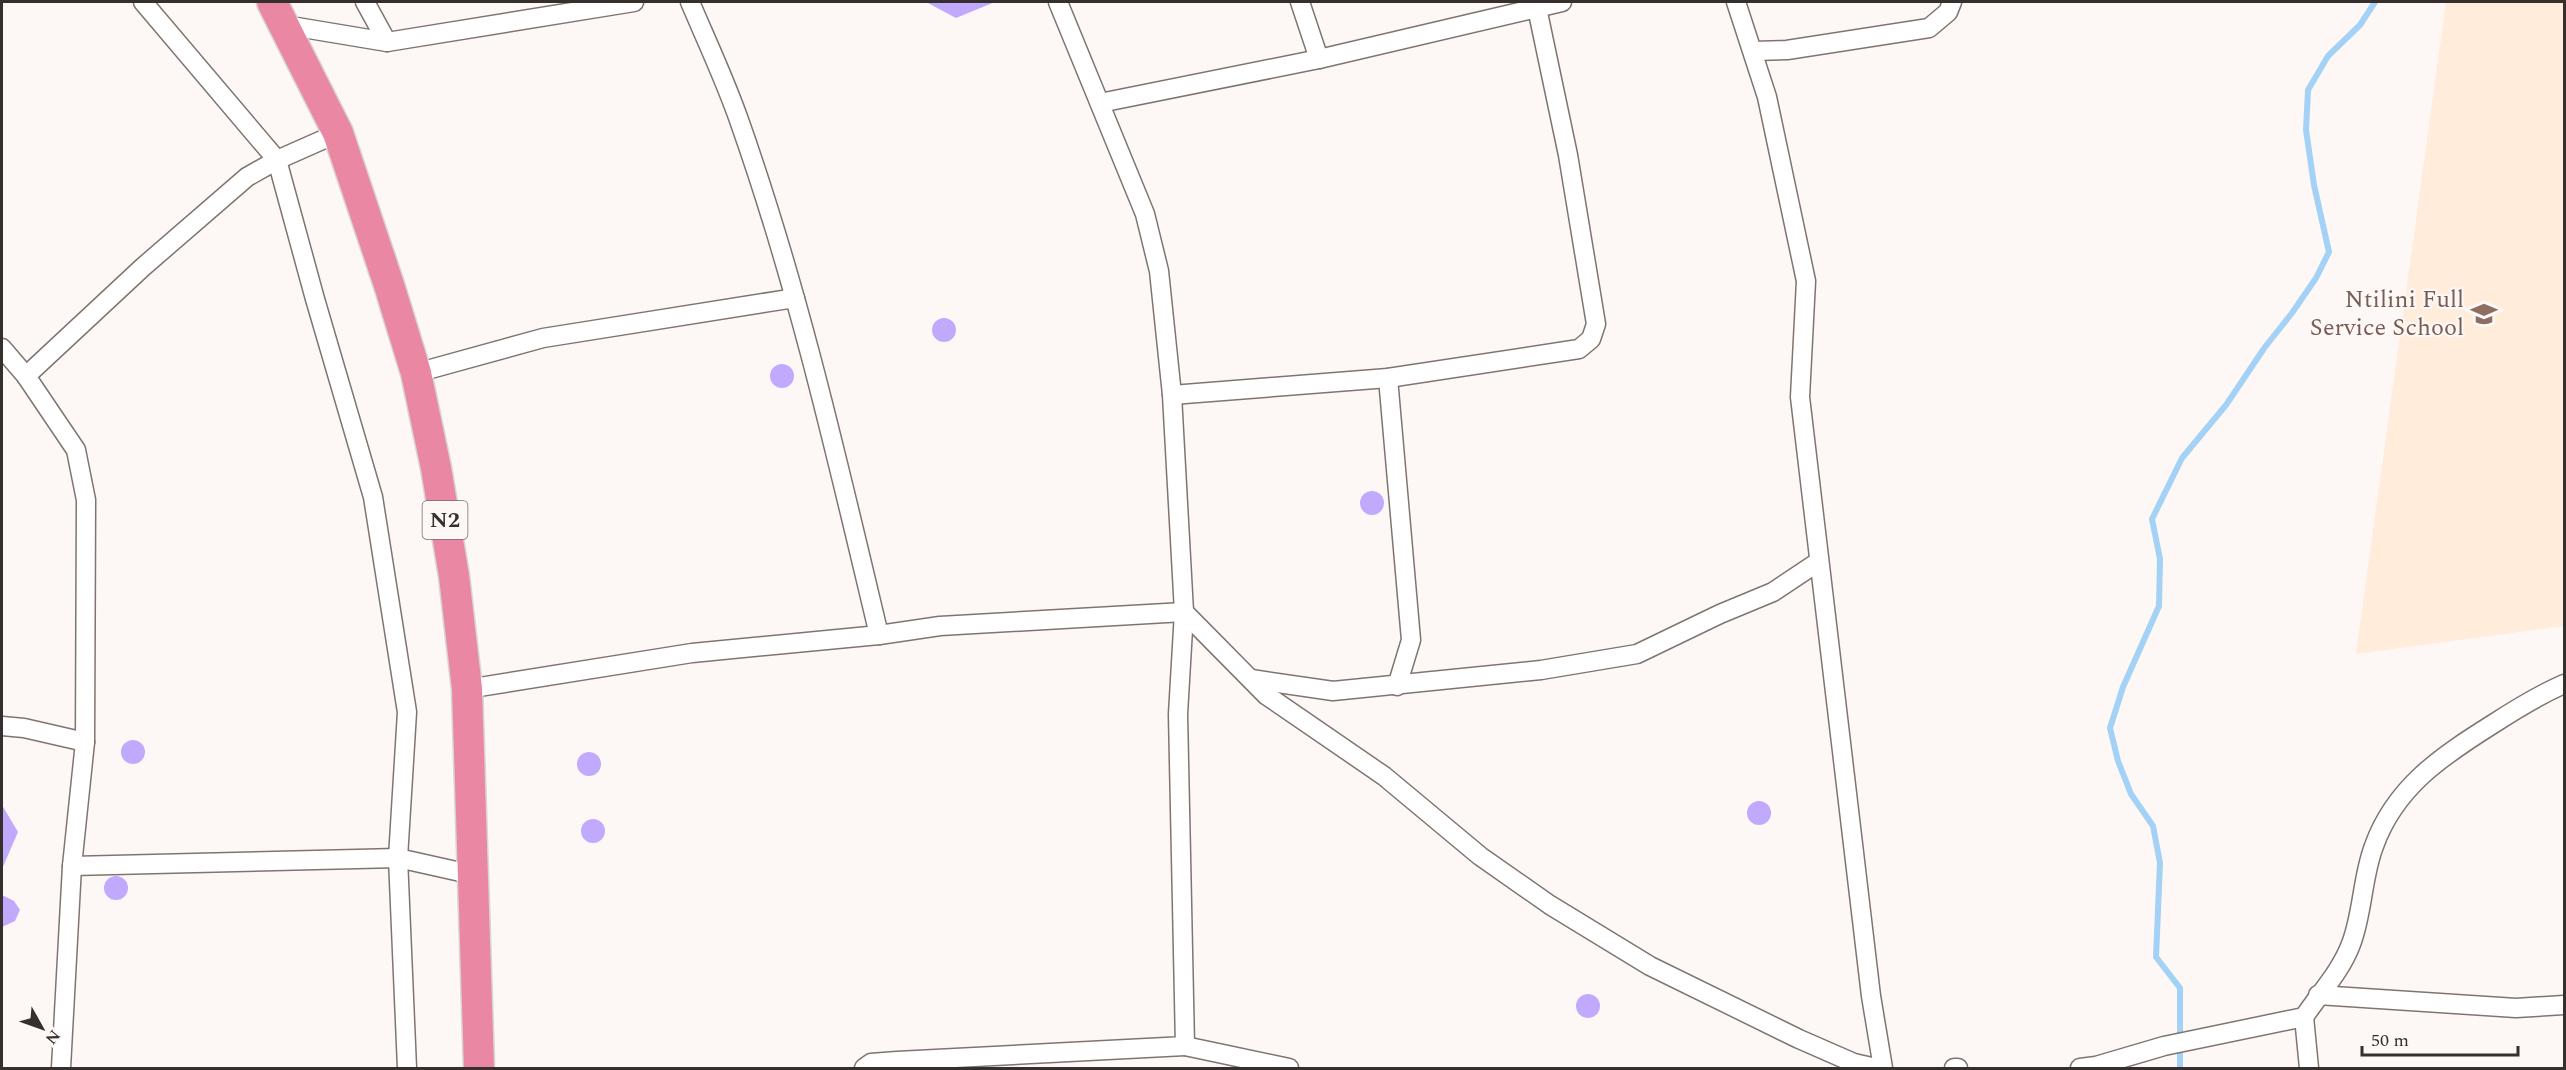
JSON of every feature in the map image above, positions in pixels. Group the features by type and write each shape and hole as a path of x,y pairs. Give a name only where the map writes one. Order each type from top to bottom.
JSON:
{"highway":[{"name":"N2","path":"279,13 338,133 416,373 436,468 447,532 466,689 479,1068"}],"street":[{"path":"143,2 277,160 315,300 373,497 407,712 398,858 407,1068"},
{"path":"365,2 387,42"},
{"path":"279,13 387,42 634,2"},
{"path":"690,2 740,121 795,298 835,444 879,635"},
{"path":"1058,2 1148,225 1159,271 1172,395 1184,612 1178,714 1185,1046"},
{"path":"1300,2 1319,59"},
{"path":"1100,103 1319,59 1562,2"},
{"path":"1736,2 1767,98 1806,280 1800,397 1871,996 1883,1068"},
{"path":"1753,51 1787,50 1929,27 1948,12 1952,2"},
{"path":"1172,395 1388,378 1579,349 1591,339 1596,324 1568,155 1537,8"},
{"path":"26,376 219,199 247,177 277,160 338,133"},
{"path":"416,373 543,338 795,298"},
{"path":"2,348 26,376 76,450 81,471 86,526 85,742 72,866 61,1068"},
{"path":"1388,378 1411,640 1397,686"},
{"path":"1251,679 1333,691 1541,670 1637,654 1720,614 1773,592 1818,562"},
{"path":"466,689 692,652 879,635 940,626 1184,612 1266,695 1384,776 1480,856 1550,905 1650,966 1799,1039 1854,1063 1876,1068"},
{"path":"2309,1068 2304,1017 2336,972 2351,944 2374,846 2392,809 2406,789 2454,748 2523,705 2565,684"},
{"path":"2,726 24,728 85,742"},
{"path":"72,866 398,858 474,875"},
{"path":"2318,995 2516,1008 2565,1005"},
{"path":"2080,1068 2096,1066 2164,1046 2193,1042 2304,1017"},
{"path":"864,1068 871,1064 897,1060 1185,1046 1289,1068"}],"shaded area":[{"name":"Ntilini Full Service School","path":"2446,2 2564,2 2564,626 2356,654"}],"building":[{"path":"926,2 995,2 956,18"},
{"path":"944,318 949,319 955,325 955,335 949,341 944,342 939,341 933,335 932,330 933,325 939,319"},
{"path":"782,364 787,365 793,371 793,381 787,387 782,388 777,387 771,381 770,376 771,371 777,365"},
{"path":"1372,491 1377,492 1383,498 1383,508 1377,514 1372,515 1367,514 1361,508 1360,503 1361,498 1367,492"},
{"path":"133,740 138,741 144,747 144,757 138,763 133,764 128,763 122,757 121,752 122,747 128,741"},
{"path":"589,752 594,753 600,759 600,769 594,775 589,776 584,775 578,769 577,764 578,759 584,753"},
{"path":"1759,801 1764,802 1770,808 1770,818 1764,824 1759,825 1754,824 1748,818 1747,813 1748,808 1754,802"},
{"path":"2,805 18,832 2,869"},
{"path":"593,819 598,820 604,826 604,836 598,842 593,843 588,842 582,836 581,831 582,826 588,820"},
{"path":"116,876 121,877 127,883 127,893 121,899 116,900 111,899 105,893 104,888 105,883 111,877"},
{"path":"2,895 14,901 20,910 15,921 2,927"},
{"path":"1588,994 1593,995 1599,1001 1599,1011 1593,1017 1588,1018 1583,1017 1577,1011 1576,1006 1577,1001 1583,995"}],"waterway":[{"path":"2180,1068 2180,988 2156,957 2160,863 2153,826 2131,794 2118,761 2110,728 2123,687 2159,606 2160,559 2152,519 2182,458 2226,405 2265,347 2292,313 2316,278 2329,252 2314,185 2306,130 2308,90 2328,56 2360,25 2375,2"}],"place":[{"name":"Ntilini Full Service School","path":"2484,314"}]}
